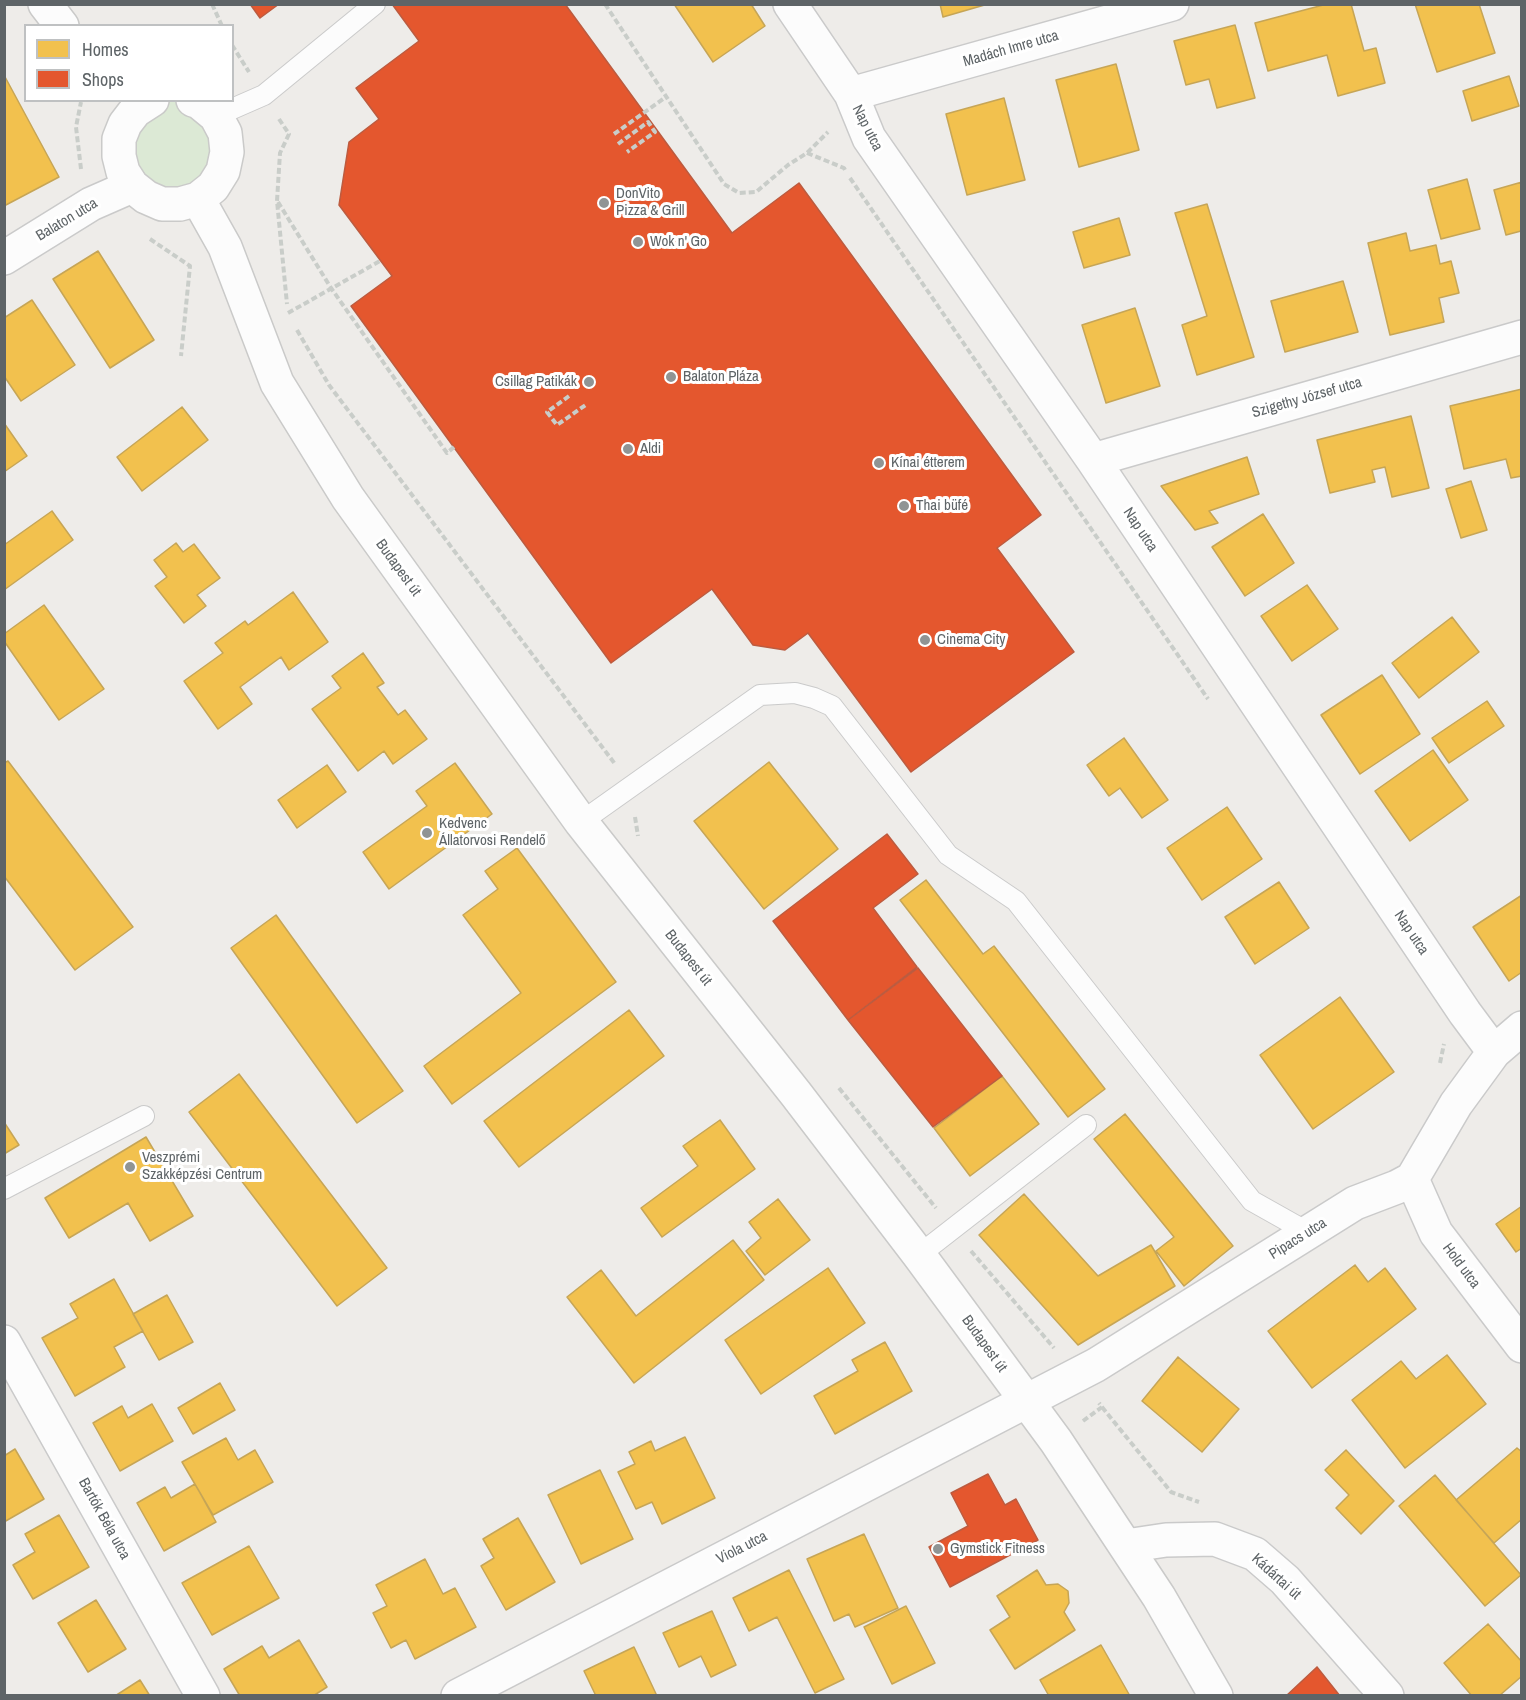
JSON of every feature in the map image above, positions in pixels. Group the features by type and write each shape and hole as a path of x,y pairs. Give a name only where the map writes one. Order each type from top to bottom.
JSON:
{"street":[{"path":"45,4 60,24"},
{"name":"Nap utca","path":"790,4 850,94 869,138 1093,460 1458,1003 1494,1053"},
{"name":"Madách Imre utca","path":"850,94 1172,4"},
{"path":"138,104 125,124 120,139 119,156 132,186 146,197 162,204 180,204 198,199 213,187 224,171 227,152 225,133 204,108"},
{"name":"Balaton utca","path":"4,258 91,204 132,186"},
{"name":"Budapest út","path":"198,199 225,247 277,383 348,498 581,822 919,1255 1056,1441 1159,1597 1216,1695"},
{"name":"Szigethy József utca","path":"1093,460 1521,337"},
{"path":"1412,1179 1456,1104 1494,1053 1521,1028"},
{"name":"Pipacs utca","path":"1026,1401 1096,1365 1355,1203 1412,1179"},
{"name":"Hold utca","path":"1412,1179 1436,1233 1521,1346"},
{"name":"Bartók Béla utca","path":"4,1342 203,1695"},
{"name":"Viola utca","path":"458,1695 505,1683 1026,1401"},
{"name":"Kádártai út","path":"1126,1546 1167,1540 1215,1539 1255,1554 1284,1580 1387,1695"}],"lane":[{"path":"234,102 264,95 375,4"},
{"path":"204,108 232,102"},
{"path":"581,822 760,695 795,693 832,706 948,855 1016,901 1252,1201 1309,1233"},
{"path":"4,1189 144,1116"},
{"path":"919,1255 1086,1125"}],"path":[{"path":"212,4 221,24"},
{"path":"605,4 724,184 739,193 756,192 788,165 807,153 844,168 1208,699"},
{"path":"614,134 666,98"},
{"path":"81,102 76,127 81,175"},
{"path":"618,144 648,122 655,132 627,152"},
{"path":"277,201 331,288 447,453 454,447"},
{"path":"141,235 190,266 182,356"},
{"path":"288,313 380,261"},
{"path":"569,396 547,412 557,425 587,404"},
{"path":"1440,1065 1444,1044"},
{"path":"1102,1407 1171,1492 1200,1503"}],"green space":[{"path":"150,102 194,102 223,171 162,204 119,139"}],"building: Homes":[{"path":"674,4 751,4 765,26 713,62"},
{"path":"940,4 988,4 943,17"},
{"path":"1327,4 1351,4 1364,51 1376,48 1385,83 1338,96 1327,55 1268,71 1255,23"},
{"path":"1415,4 1479,4 1495,53 1437,72"},
{"path":"1235,25 1255,98 1217,108 1209,79 1186,85 1174,41"},
{"path":"1116,64 1139,150 1079,167 1056,80"},
{"path":"4,75 59,177 4,206"},
{"path":"1509,76 1519,106 1472,121 1463,91"},
{"path":"1004,98 1025,180 967,195 946,114"},
{"path":"1467,179 1480,229 1441,239 1428,190"},
{"path":"1522,182 1522,233 1521,231 1506,235 1494,190"},
{"path":"1207,204 1254,357 1197,375 1182,325 1207,316 1175,213"},
{"path":"1119,218 1130,255 1084,268 1073,232"},
{"path":"1406,233 1410,251 1436,245 1440,264 1451,261 1459,293 1439,298 1444,322 1390,335 1368,243"},
{"path":"98,251 154,340 110,368 53,279"},
{"path":"1343,281 1358,332 1285,352 1271,301"},
{"path":"32,300 75,365 21,401 4,376 4,318"},
{"path":"1135,308 1160,386 1106,403 1082,325"},
{"path":"1522,389 1522,476 1511,478 1506,459 1464,469 1450,406"},
{"path":"182,407 208,440 142,491 117,457"},
{"path":"1411,416 1429,488 1392,497 1385,467 1372,470 1375,482 1330,493 1317,440"},
{"path":"4,423 27,456 4,472"},
{"path":"1247,457 1259,494 1209,511 1218,523 1195,530 1161,486"},
{"path":"1471,481 1487,530 1461,538 1446,489"},
{"path":"52,511 73,540 4,590 4,545"},
{"path":"1263,514 1294,563 1245,596 1212,547"},
{"path":"176,543 183,552 194,544 220,578 197,595 206,606 184,623 155,586 167,577 154,560"},
{"path":"1307,585 1338,629 1292,661 1261,616"},
{"path":"293,592 328,642 289,670 281,657 240,687 252,704 218,729 184,681 223,653 215,643 245,621 248,625"},
{"path":"44,605 104,689 59,720 4,641 4,634"},
{"path":"1452,617 1479,652 1419,698 1392,663"},
{"path":"363,653 384,683 377,687 398,715 405,710 427,739 393,764 384,751 358,771 312,709 341,688 332,676"},
{"path":"1382,675 1420,734 1360,774 1321,715"},
{"path":"1487,701 1504,726 1449,763 1432,738"},
{"path":"1124,738 1168,800 1142,818 1120,788 1109,796 1087,765"},
{"path":"1433,750 1468,800 1410,841 1375,791"},
{"path":"8,761 133,927 75,970 4,876 4,763"},
{"path":"769,762 838,849 764,909 694,821"},
{"name":"Kedvenc Állatorvosi Rendelő","path":"455,763 492,814 389,889 363,852 427,806 416,791"},
{"path":"327,765 346,792 297,828 278,800"},
{"path":"1227,807 1262,859 1202,900 1167,848"},
{"path":"517,848 616,982 452,1104 424,1066 521,993 463,915 498,889 485,871"},
{"path":"926,880 983,954 994,946 1105,1089 1068,1117 900,900"},
{"path":"1279,882 1309,928 1255,964 1225,917"},
{"path":"1522,895 1522,972 1509,981 1473,927"},
{"path":"276,915 403,1091 357,1123 231,948"},
{"path":"1340,997 1394,1072 1313,1129 1260,1055"},
{"path":"629,1010 664,1056 519,1167 484,1121"},
{"path":"239,1074 387,1268 337,1306 189,1112"},
{"path":"1002,1076 1039,1124 970,1176 934,1128"},
{"path":"1125,1114 1233,1246 1184,1286 1156,1251 1174,1237 1094,1139"},
{"path":"720,1120 755,1169 662,1237 641,1208 698,1166 683,1146"},
{"path":"4,1122 19,1145 4,1154"},
{"name":"Veszprémi Szakképzési Centrum","path":"146,1137 193,1216 150,1241 128,1203 69,1238 45,1198"},
{"path":"1024,1194 1098,1276 1151,1245 1175,1286 1078,1345 979,1235"},
{"path":"778,1199 810,1240 765,1275 746,1251 761,1238 749,1222"},
{"path":"1522,1206 1522,1248 1516,1252 1496,1224"},
{"path":"733,1240 764,1280 634,1383 567,1297 601,1270 636,1316"},
{"path":"1355,1265 1368,1282 1385,1268 1416,1309 1312,1388 1268,1331"},
{"path":"828,1268 865,1323 761,1394 725,1340"},
{"path":"114,1279 143,1331 114,1347 125,1367 75,1396 42,1338 78,1318 70,1304"},
{"path":"167,1295 193,1342 159,1360 133,1314"},
{"path":"885,1342 912,1391 835,1434 814,1396 858,1371 852,1360"},
{"path":"1447,1355 1486,1404 1405,1468 1352,1400 1401,1361 1416,1379"},
{"path":"1178,1357 1239,1409 1202,1452 1142,1401"},
{"path":"220,1383 235,1410 193,1434 178,1408"},
{"path":"152,1404 173,1441 120,1471 93,1423 122,1406 128,1418"},
{"path":"685,1437 715,1498 662,1524 652,1502 636,1509 618,1472 635,1464 629,1452 651,1441 655,1451"},
{"path":"226,1438 238,1460 255,1450 273,1482 213,1515 182,1462"},
{"path":"1517,1448 1522,1452 1522,1519 1494,1543 1456,1500"},
{"path":"15,1449 44,1499 4,1522 4,1456"},
{"path":"1346,1450 1394,1501 1361,1534 1336,1508 1349,1495 1325,1470"},
{"path":"600,1470 633,1539 581,1564 548,1495"},
{"path":"1435,1475 1521,1575 1485,1606 1399,1506"},
{"path":"195,1484 216,1522 164,1551 137,1503 165,1487 171,1498"},
{"path":"59,1515 89,1567 33,1599 13,1565 35,1552 25,1534"},
{"path":"518,1518 555,1582 506,1610 481,1566 494,1558 483,1539"},
{"path":"864,1534 898,1608 855,1627 849,1614 834,1621 807,1559"},
{"path":"249,1546 279,1598 212,1635 182,1583"},
{"path":"425,1559 443,1594 455,1588 476,1627 415,1659 406,1640 391,1648 373,1613 387,1606 376,1585"},
{"path":"789,1570 844,1679 815,1693 777,1617 749,1631 733,1598"},
{"path":"1037,1570 1046,1585 1058,1584 1068,1591 1069,1603 1064,1612 1075,1630 1015,1669 990,1630 1010,1617 997,1596"},
{"path":"96,1600 126,1649 88,1672 58,1623"},
{"path":"906,1606 935,1663 892,1684 864,1627"},
{"path":"712,1611 736,1665 711,1677 701,1656 679,1667 663,1633"},
{"path":"1488,1624 1522,1662 1522,1676 1499,1696 1472,1696 1444,1663"},
{"path":"299,1640 327,1687 313,1696 240,1696 224,1669 262,1646 269,1658"},
{"path":"1101,1645 1130,1696 1049,1696 1040,1680"},
{"path":"634,1647 657,1696 596,1696 584,1671"},
{"path":"140,1680 150,1696 115,1696"}],"building: Shops":[{"path":"250,4 279,4 260,18"},
{"name":"Balaton Pláza","path":"392,4 565,4 732,233 799,183 1041,515 997,548 1074,652 911,772 808,633 785,650 753,645 712,589 611,663 351,306 392,276 339,205 349,142 379,119 356,88 419,41"},
{"path":"887,834 918,874 873,908 917,967 848,1020 773,921"},
{"path":"918,968 1002,1076 933,1127 848,1020"},
{"path":"988,1474 1005,1505 1016,1499 1038,1540 950,1587 929,1547 968,1526 951,1493"},
{"path":"1317,1667 1340,1696 1286,1696"}],"place":[{"name":"DonVito Pizza & Grill","path":"604,203"},
{"name":"Wok n' Go","path":"638,242"},
{"name":"Balaton Pláza","path":"671,377"},
{"name":"Csillag Patikák","path":"589,382"},
{"name":"Aldi","path":"628,449"},
{"name":"Kínai étterem","path":"879,463"},
{"name":"Thai büfé","path":"904,506"},
{"name":"Cinema City","path":"925,640"},
{"name":"Kedvenc Állatorvosi Rendelő","path":"427,833"},
{"name":"Veszprémi Szakképzési Centrum","path":"130,1167"},
{"name":"Gymstick Fitness","path":"938,1549"}]}
